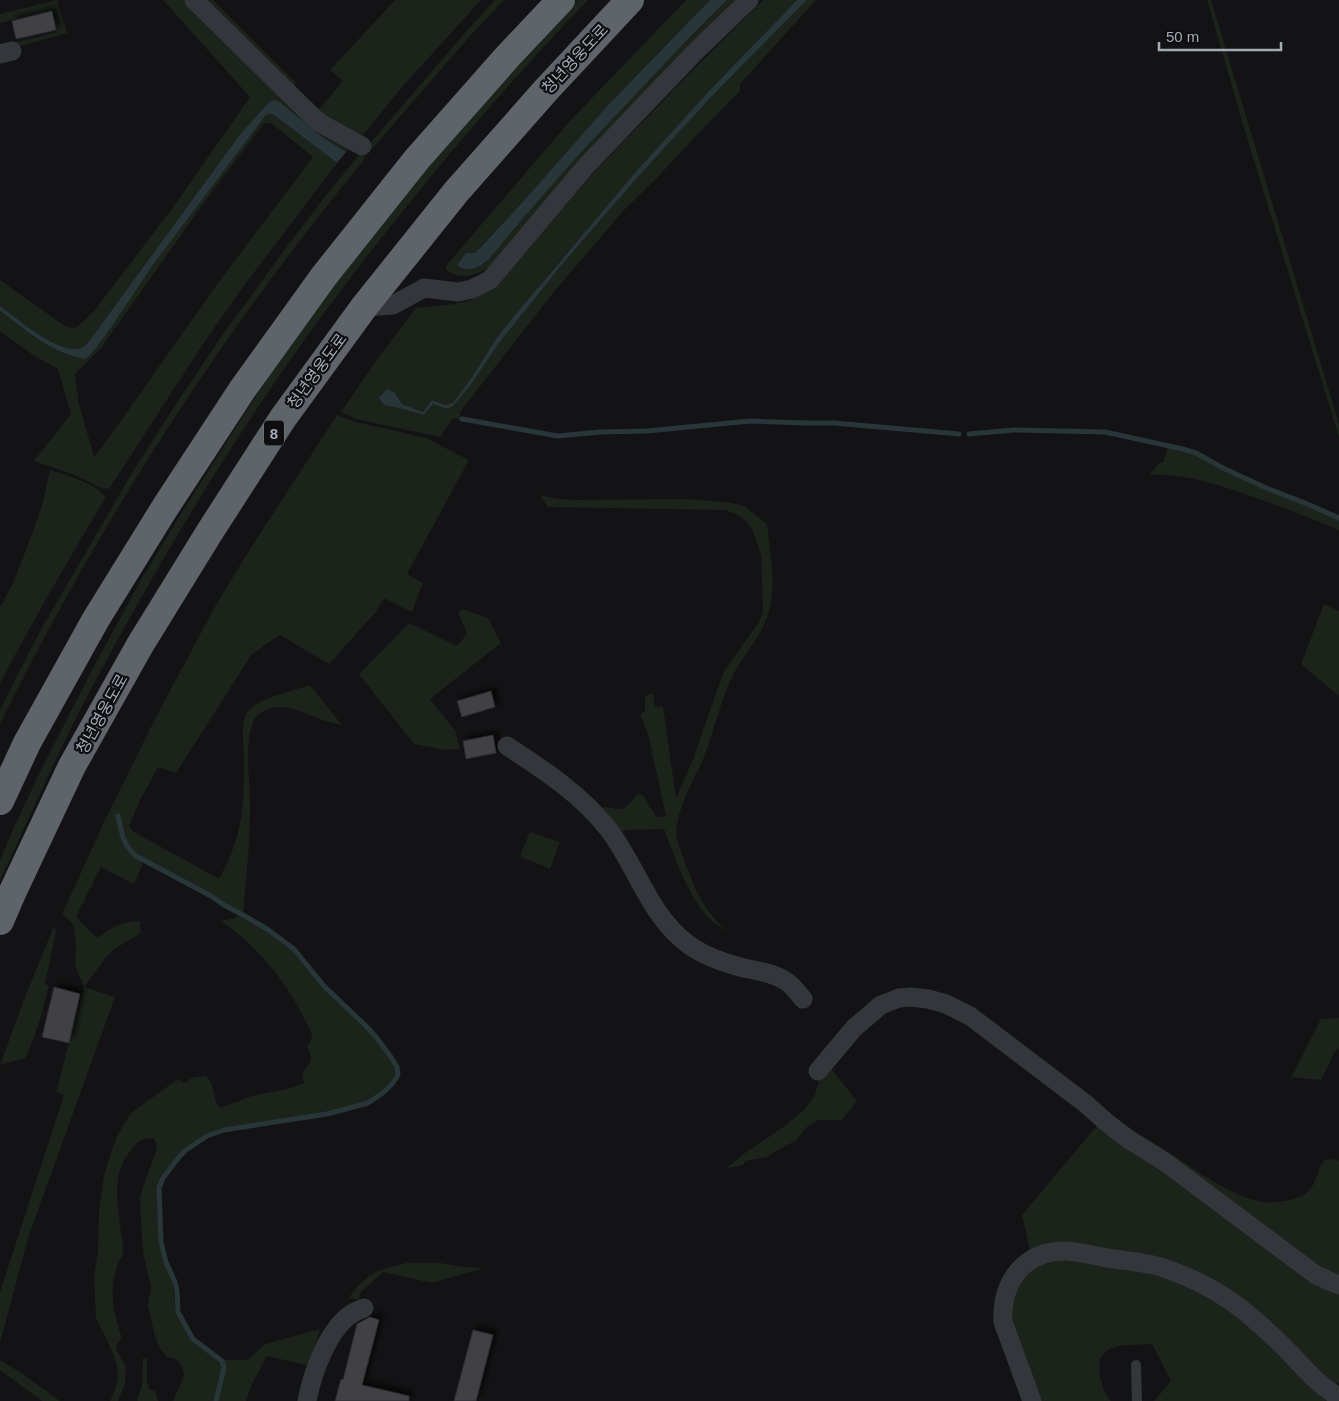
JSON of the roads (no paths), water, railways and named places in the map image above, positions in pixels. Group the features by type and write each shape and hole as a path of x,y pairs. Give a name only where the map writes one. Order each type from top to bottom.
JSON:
{"highway":[{"path":"0,801 27,744 96,619 166,506 242,390 324,276 417,159 508,56 561,0"},
{"name":"청년영웅도로","path":"0,921 72,766 140,645 209,532 284,418 364,307 456,192 546,90 630,0"}],"street":[{"path":"194,0 320,123 362,146"},
{"path":"364,307 393,305 424,288 458,292 472,289 490,280 586,166 695,52 749,0"},
{"path":"507,746 539,766 562,784 601,820 620,845 659,912 677,935 714,959 784,980 803,999"},
{"path":"818,1071 854,1028 881,1005 899,998 910,997 946,1004 970,1016 1086,1104 1128,1139 1165,1162 1309,1270 1339,1285"},
{"path":"1032,1401 1003,1322 1005,1296 1020,1268 1033,1259 1050,1252 1068,1251 1159,1267 1214,1290 1253,1318 1310,1375 1339,1397"},
{"path":"307,1401 315,1369 323,1351 344,1320 354,1312 364,1308"}],"lane":[{"path":"1136,1365 1137,1401"}],"waterway":[{"path":"462,419 558,436 600,432 647,431 750,421 834,423 959,434"},
{"path":"969,434 1014,430 1105,432 1183,449 1196,453 1264,487 1339,518"},
{"path":"118,816 125,843 136,856 245,916 267,929 294,949 324,986 376,1037 397,1067 398,1075 393,1083 368,1103 327,1114 224,1130 207,1136 186,1150 163,1178 159,1188 161,1242 166,1262 175,1282 178,1312 193,1339 222,1361 224,1368 216,1401"}]}
